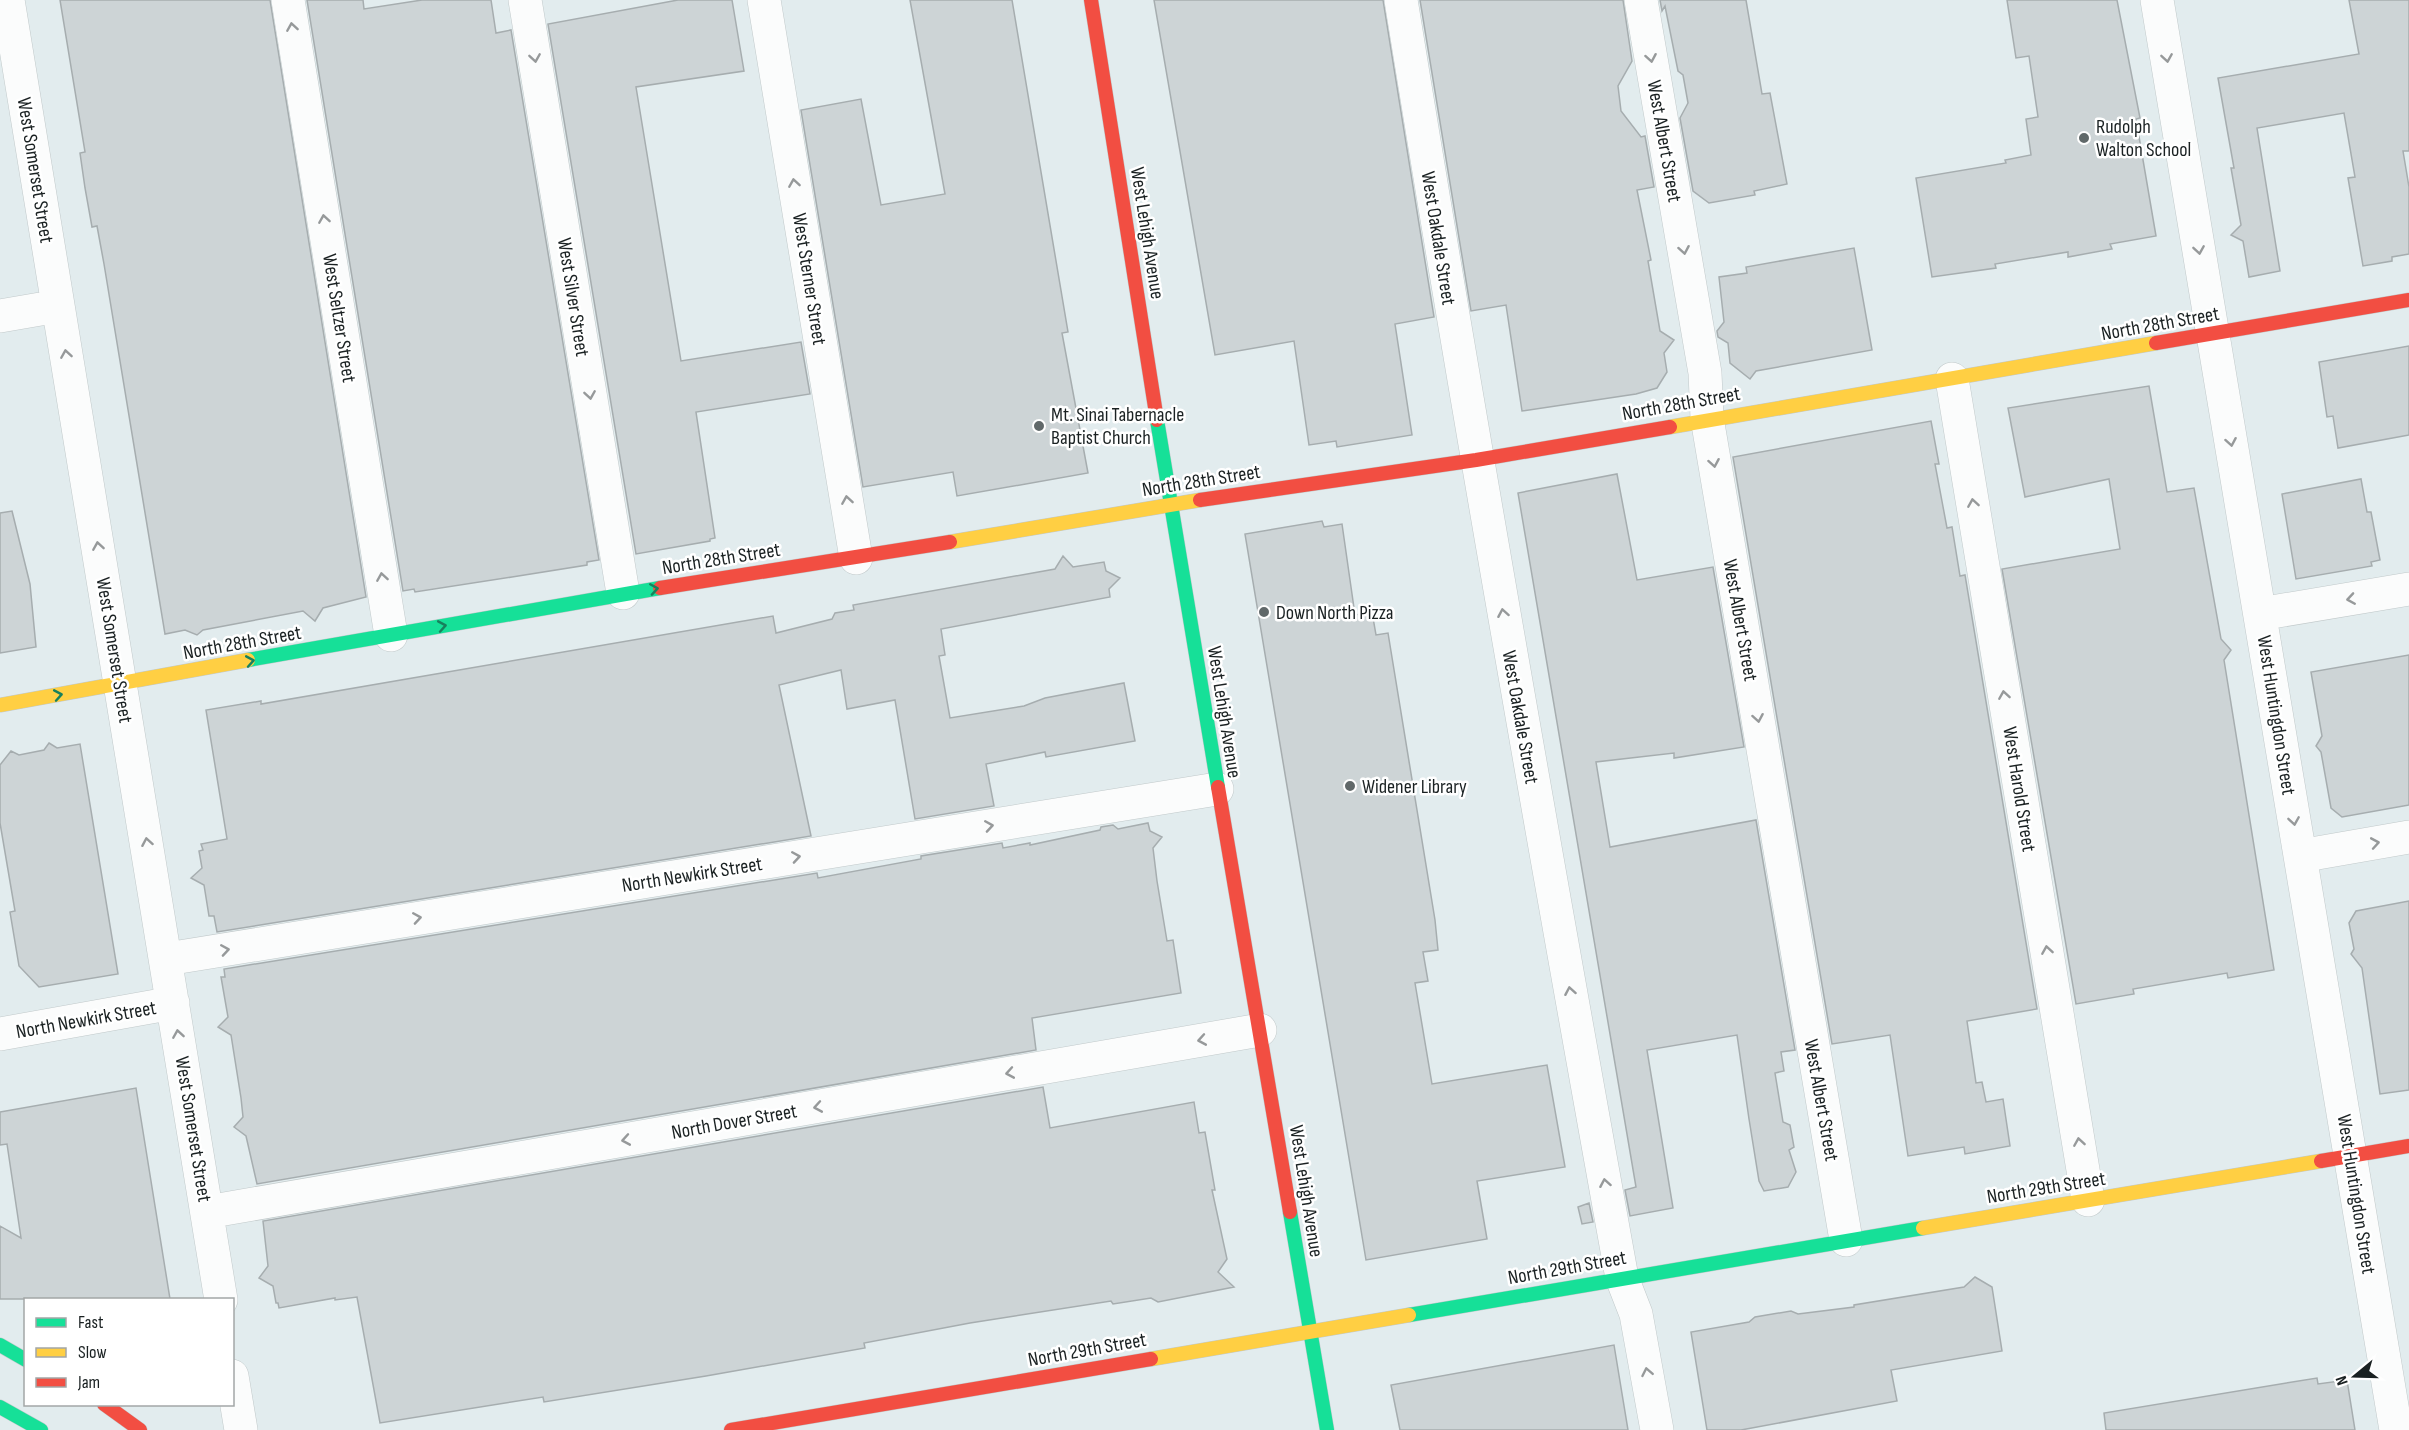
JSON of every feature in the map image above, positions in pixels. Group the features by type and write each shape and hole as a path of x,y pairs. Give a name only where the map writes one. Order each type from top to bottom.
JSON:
{"street":[{"name":"West Somerset Street","path":"8,0 221,1298"},
{"name":"West Seltzer Street","path":"288,0 391,635"},
{"name":"West Silver Street","path":"525,0 623,593"},
{"name":"West Sterner Street","path":"764,0 856,558"},
{"name":"West Lehigh Avenue","path":"1091,0 1217,789 1327,1430"},
{"name":"West Oakdale Street","path":"1401,0 1476,459 1622,1278 1636,1314 1658,1430"},
{"name":"West Albert Street","path":"1641,0 1705,373 1707,418 1846,1240"},
{"name":"West Huntingdon Street","path":"2157,0 2396,1430"},
{"name":"North 28th Street","path":"0,705 623,593 856,558 1170,504 1476,459 2409,300"},
{"path":"0,316 58,306"},
{"name":"West Harold Street","path":"1952,379 2088,1200"},
{"path":"2260,614 2409,589"},
{"name":"North Newkirk Street","path":"167,959 1217,789"},
{"path":"2300,856 2409,837"},
{"name":"North Newkirk Street","path":"0,1034 173,1003"},
{"name":"North Dover Street","path":"207,1212 1260,1030"},
{"name":"North 29th Street","path":"731,1430 1310,1330 2409,1146"},
{"path":"0,1345 24,1359"},
{"path":"234,1388 241,1430"},
{"path":"108,1406 140,1430"},
{"path":"0,1407 41,1430"}],"building":[{"path":"60,0 270,0 366,597 323,608 315,621 303,611 203,630 197,635 185,630 165,634 104,264 97,226 92,227 85,188 80,153 85,152"},
{"path":"307,0 363,0 364,9 422,0 491,0 496,33 511,30 599,560 587,562 587,565 512,577 415,592 414,589 403,591"},
{"path":"678,0 732,0 744,71 636,87 681,361 801,342 810,394 696,412 715,538 710,541 636,554 548,24"},
{"path":"910,0 1012,0 1068,332 1062,333 1088,473 957,496 953,472 863,487 801,110 861,99 881,205 945,194"},
{"path":"1154,0 1383,0 1434,317 1395,324 1412,435 1337,447 1336,441 1309,445 1294,341 1215,355"},
{"path":"1420,0 1623,0 1632,61 1618,86 1621,111 1641,137 1645,136 1654,187 1637,190 1651,260 1648,261 1660,331 1674,340 1664,353 1667,372 1657,388 1636,394 1522,411 1506,305 1471,311"},
{"path":"1660,0 1746,0 1762,94 1770,93 1787,184 1754,191 1755,195 1709,203 1693,191 1680,118 1688,103 1683,75 1678,71 1665,6 1662,11"},
{"name":"Rudolph Walton School","path":"2007,0 2117,0 2140,118 2136,119 2156,236 2110,244 2112,249 2068,257 2068,252 1995,264 1996,268 1932,277 1916,178 2006,163 2005,160 2031,155 2026,119 2038,117 2029,56 2016,58"},
{"path":"2349,0 2409,0 2409,151 2403,151 2409,187 2409,254 2392,257 2392,261 2363,266 2348,178 2355,177 2344,113 2257,128 2280,271 2249,277 2243,241 2231,235 2241,225 2231,168 2234,168 2218,78 2359,54"},
{"path":"1854,248 1872,350 1756,371 1750,379 1730,363 1728,343 1718,337 1717,331 1724,322 1719,277 1747,273 1746,267"},
{"path":"2409,346 2409,435 2338,448 2333,416 2327,417 2319,362"},
{"path":"2149,386 2167,492 2194,488 2221,639 2231,650 2224,660 2274,970 2228,978 2227,973 2133,989 2134,994 2076,1004 2002,569 2120,549 2109,479 2025,497 2008,408"},
{"path":"1931,421 1939,464 1935,464 1947,528 1952,527 1960,576 1965,575 2037,1009 1967,1021 1976,1083 1982,1082 1986,1102 2003,1099 2010,1146 1965,1154 1964,1147 1908,1156 1890,1035 1832,1044 1733,457"},
{"path":"1617,474 1637,580 1713,567 1744,747 1674,758 1674,753 1596,762 1610,847 1756,820 1795,1050 1781,1052 1784,1071 1775,1073 1783,1122 1790,1125 1794,1147 1789,1150 1796,1172 1788,1187 1764,1191 1759,1181 1737,1035 1647,1050 1673,1208 1630,1216 1625,1190 1636,1187 1518,493"},
{"path":"2361,479 2367,512 2371,512 2380,560 2371,562 2372,566 2296,579 2282,494"},
{"path":"12,511 30,584 36,647 0,653 0,513"},
{"path":"1322,521 1324,527 1342,524 1355,615 1372,612 1376,635 1388,633 1438,950 1423,952 1428,981 1415,983 1432,1084 1547,1065 1565,1167 1477,1181 1487,1239 1366,1260 1245,534"},
{"path":"1063,556 1073,567 1104,562 1106,571 1120,578 1109,589 1110,597 941,629 945,655 939,656 950,718 1024,706 1045,698 1124,683 1135,741 1046,757 1045,752 986,764 994,806 915,819 895,700 847,709 841,670 779,685 811,836 217,932 214,916 209,916 204,885 191,878 202,868 199,851 203,850 201,844 227,839 206,710 261,701 261,704 773,616 776,633 832,619 835,613 854,610 853,605 1055,569"},
{"path":"2409,655 2409,805 2342,817 2331,808 2321,752 2316,746 2322,736 2311,672"},
{"path":"49,743 57,748 80,744 118,974 39,987 19,966 10,912 15,911 0,823 0,765 11,751 19,755 44,750"},
{"path":"1148,823 1150,831 1162,837 1153,848 1157,881 1167,941 1173,940 1181,993 1032,1018 1036,1050 257,1184 246,1136 234,1127 243,1117 231,1035 218,1027 228,1017 221,977 225,977 224,969 817,873 818,878 921,859 921,856 1002,843 1003,848 1030,843 1030,845 1100,830 1101,827 1113,825 1118,829"},
{"path":"2409,901 2409,1090 2380,1094 2362,968 2351,954 2354,949 2349,923 2356,911"},
{"path":"1043,1087 1050,1128 1194,1102 1199,1133 1205,1132 1215,1190 1212,1190 1227,1259 1218,1272 1234,1287 1158,1302 1151,1298 1113,1304 1111,1301 970,1323 864,1343 865,1348 706,1376 544,1402 543,1397 380,1423 357,1297 335,1300 335,1298 279,1308 273,1286 259,1278 268,1266 263,1221"},
{"path":"136,1088 170,1298 0,1299 0,1226 21,1238 7,1144 0,1145 0,1112"},
{"path":"1589,1203 1593,1222 1582,1224 1578,1207"},
{"path":"1975,1277 1992,1287 2002,1351 1891,1370 1897,1401 1741,1430 1707,1430 1691,1332 1749,1322 1755,1317 1791,1311 1798,1314 1854,1307 1854,1305 1964,1287"},
{"path":"1614,1345 1628,1430 1400,1430 1391,1385"},
{"path":"2317,1378 2318,1384 2347,1380 2355,1430 2106,1430 2104,1413"}],"traffic: fast":[{"path":"1157,420 1218,787"},
{"path":"248,660 660,588"},
{"path":"1290,1212 1327,1430"},
{"path":"1409,1315 1923,1228"},
{"path":"0,1345 24,1359"},
{"path":"0,1407 41,1430"}],"traffic: slow":[{"path":"1670,427 2156,343"},
{"path":"950,542 1200,500"},
{"path":"0,705 248,660"},
{"path":"1923,1228 2321,1161"},
{"path":"1151,1359 1409,1315"}],"traffic: jam":[{"path":"1091,0 1157,420"},
{"path":"2156,343 2409,300"},
{"path":"1200,500 1476,460 1670,427"},
{"path":"660,588 950,542"},
{"path":"1218,787 1290,1212"},
{"path":"2321,1161 2409,1146"},
{"path":"731,1430 1151,1359"},
{"path":"107,1406 140,1430"}],"place":[{"name":"Rudolph Walton School","path":"2084,138"},
{"name":"Mt. Sinai Tabernacle Baptist Church","path":"1039,426"},
{"name":"Down North Pizza","path":"1264,612"},
{"name":"Widener Library","path":"1350,786"}]}
